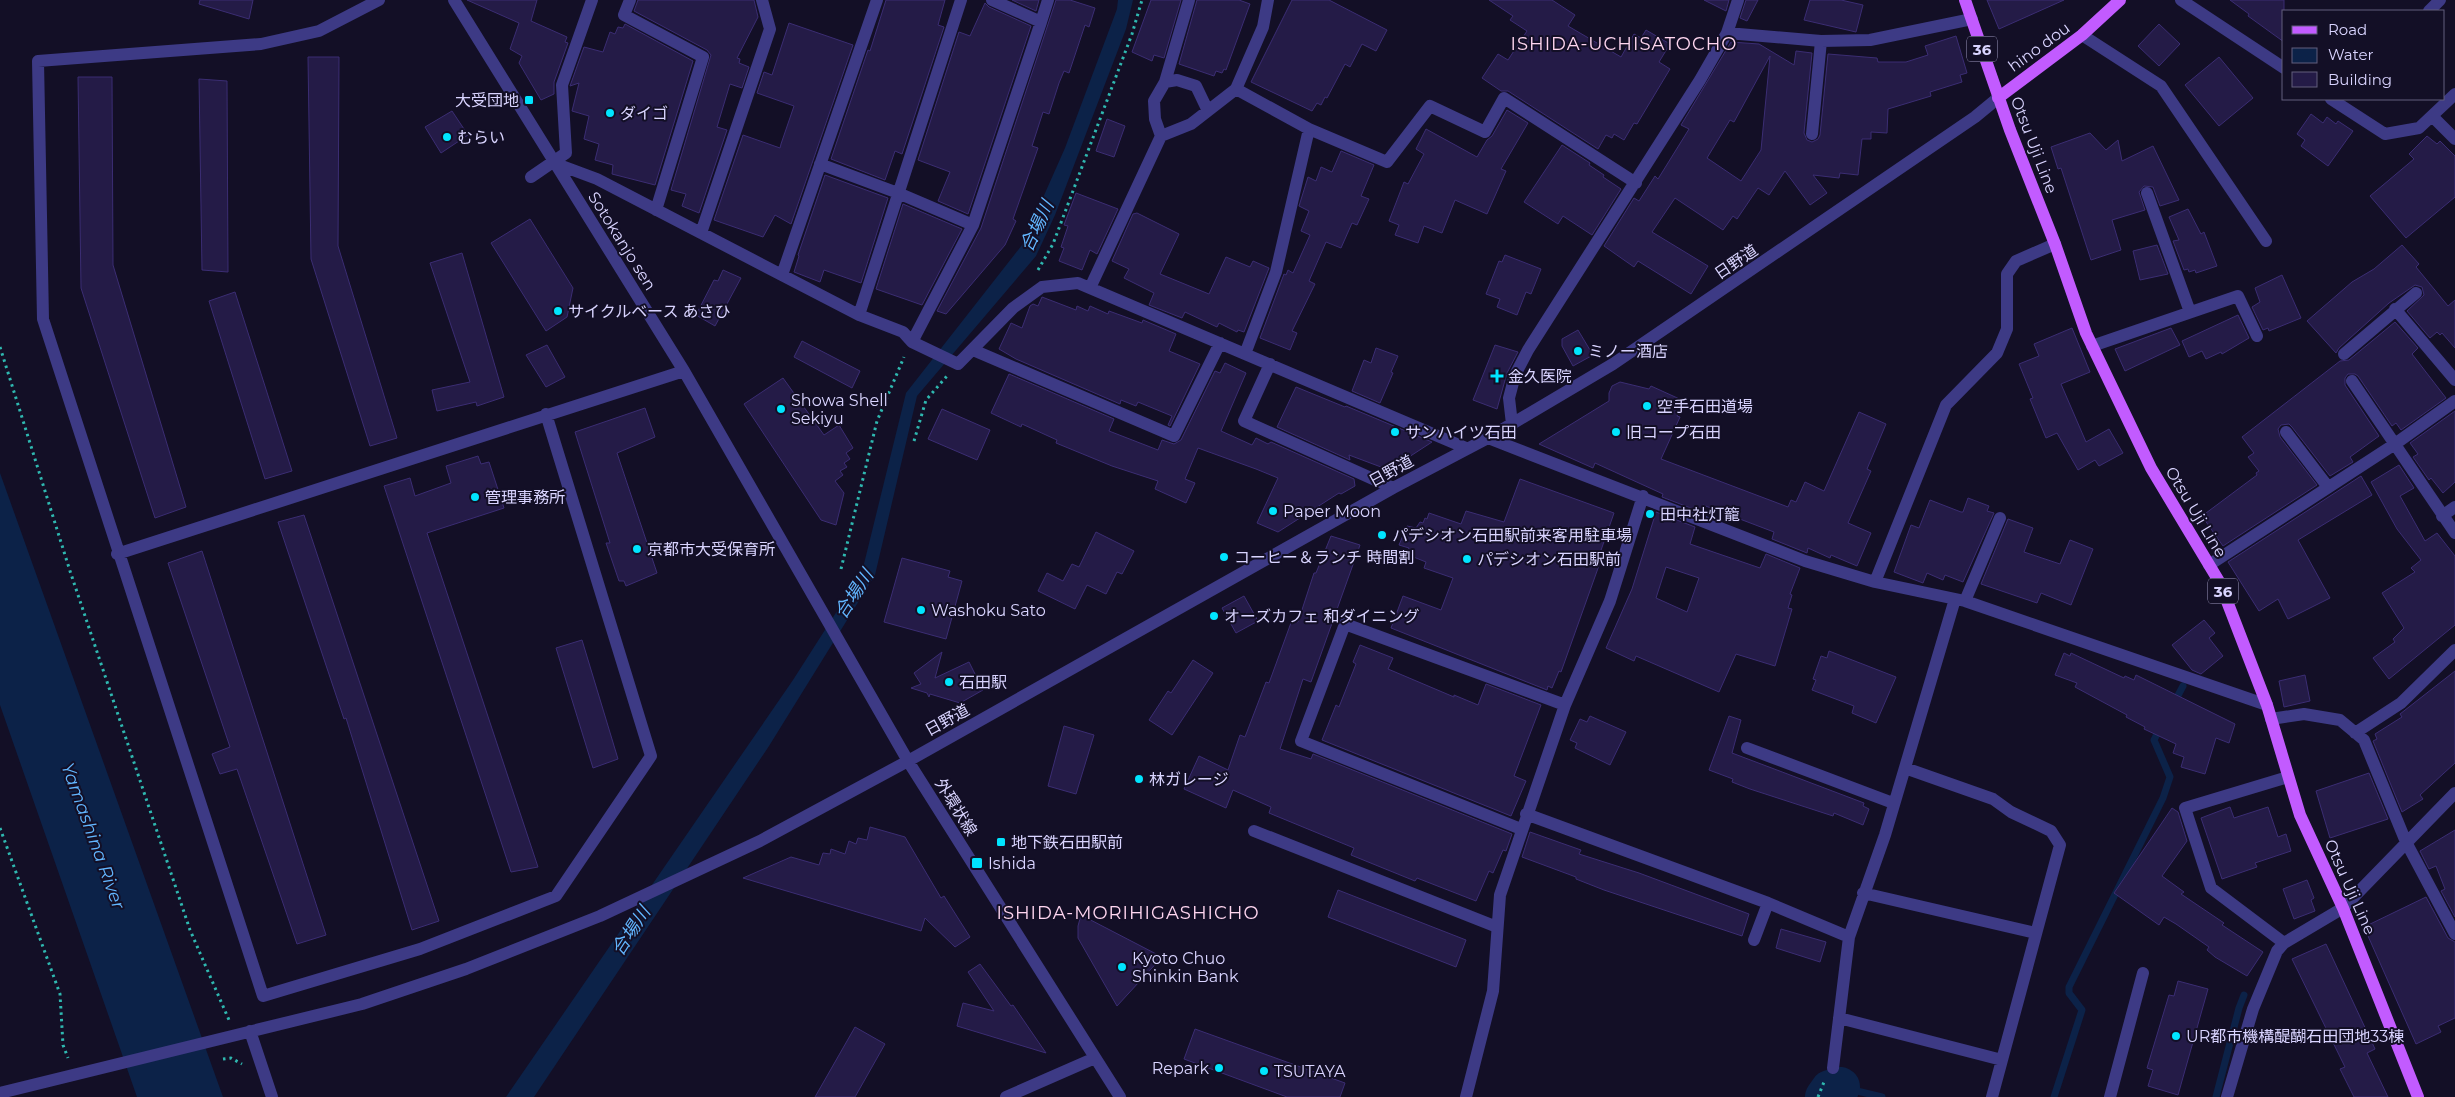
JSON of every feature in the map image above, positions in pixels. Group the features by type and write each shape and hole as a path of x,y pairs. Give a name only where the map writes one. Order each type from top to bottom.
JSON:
{"main road":[{"name":"Otsu Uji Line","path":"1966,0 1998,98 2055,244 2092,346 2151,468 2220,583 2267,705 2300,815 2343,908 2418,1097"},
{"name":"hino dou","path":"1998,98 2082,35 2120,0"}],"street":[{"path":"379,0 319,31 261,44 38,61 42,319 117,554 263,996 420,949 556,896 652,756 546,414"},
{"name":"Sotokanjo sen","path":"454,0 684,371 819,606"},
{"path":"531,177 566,153 562,85 592,0"},
{"path":"630,0 624,16 703,57 656,210"},
{"path":"701,233 770,29 762,0"},
{"path":"782,275 877,0"},
{"path":"859,315 961,0"},
{"path":"992,0 1041,22"},
{"path":"917,344 973,225 1048,0"},
{"path":"1161,136 1155,119 1154,101 1165,82 1189,0"},
{"path":"1090,288 1161,136 1191,124 1207,109 1236,89 1263,27 1268,0"},
{"path":"1512,424 1509,398 1515,375 1528,350 1636,183 1727,33 1738,0"},
{"path":"2181,0 2282,67"},
{"path":"2430,10 2440,0"},
{"path":"1727,33 1821,41 1870,40 1912,34 1972,19"},
{"path":"2082,35 2161,86 2266,241"},
{"path":"1812,134 1821,41"},
{"path":"1165,82 1176,80 1196,86 1207,109"},
{"path":"1236,89 1309,129 1387,162 1430,106 1485,132 1504,98 1636,183"},
{"name":"日野道","path":"0,1093 362,1004 466,969 600,916 760,841 908,761 1393,488 1488,438 1613,364 1975,117 1998,98"},
{"path":"2333,100 2385,134 2419,128 2433,117 2449,98"},
{"path":"2433,117 2455,139"},
{"path":"1245,354 1276,272 1309,129"},
{"path":"554,163 597,179 859,315 903,332 917,344 954,362 973,350 1013,308 1042,287 1078,283 1466,448"},
{"path":"820,164 898,192 973,225"},
{"path":"2147,194 2190,312"},
{"path":"1875,582 1946,405 1997,353 2007,329 2007,274 2016,261 2055,244"},
{"path":"2344,354 2416,293"},
{"path":"2092,346 2238,296 2257,336"},
{"path":"2395,309 2455,380"},
{"path":"973,350 1174,436 1220,343"},
{"path":"1270,364 1244,421 1393,488"},
{"path":"117,554 684,371"},
{"path":"2352,381 2455,533"},
{"path":"2209,564 2395,444 2455,401"},
{"path":"2286,432 2328,487"},
{"path":"1488,438 1642,496 1805,561 1875,582 1960,600 2267,705"},
{"path":"1466,1097 1493,990 1500,896 1526,814 1565,704 1610,601 1642,496"},
{"path":"2442,516 2455,507"},
{"path":"1833,1068 1849,937 1885,835 1893,803 1960,600 2000,518"},
{"name":"外環状線","path":"819,606 908,761 1120,1097"},
{"path":"1521,829 1300,742 1344,624 1565,704"},
{"path":"2355,733 2401,703 2455,650"},
{"path":"2271,719 2304,714 2340,720 2364,740 2406,842 2455,934"},
{"path":"1748,748 1893,803"},
{"path":"1905,768 1993,800 2011,812 2051,831 2060,845 1992,1097"},
{"path":"2284,943 2211,888 2185,808 2288,777"},
{"path":"2228,1097 2254,1009 2277,951 2284,943 2343,908 2455,792"},
{"path":"1526,814 1768,903 1849,937"},
{"path":"1254,830 1497,927"},
{"path":"1863,893 2036,933"},
{"path":"1754,940 1768,903"},
{"path":"2110,1097 2144,973"},
{"path":"1840,1018 2002,1060"},
{"path":"250,1031 272,1097"},
{"path":"1006,1097 1095,1058"}],"path":[{"path":"1022,301 1053,244 1132,34 1142,0"},
{"path":"840,569 877,422 904,356 917,344"},
{"path":"0,347 70,572 190,930 234,1034"},
{"path":"914,441 926,400 954,362"},
{"path":"0,828 60,994 63,1045 73,1076"}],"water":[{"name":"合場川","path":"1118,0 1133,0 1126,29 1055,215 1036,256 917,396 875,575 769,746 534,1097 506,1097 793,680 862,572 906,393 1022,245 1065,148 1117,9"},
{"name":"Yamashina River","path":"0,473 223,1097 137,1097 0,705"}],"building":[{"path":"200,0 253,0 249,19 199,4"},
{"path":"467,0 537,0 531,21 567,37 565,42 568,43 554,82 554,94 541,100 519,63 522,56 510,49 519,23"},
{"path":"638,0 754,0 758,17 737,58 740,59 739,63 749,67 742,88 730,84 717,127 727,130 699,213 682,206 686,194 671,190 711,55 707,50 634,11"},
{"path":"886,0 945,0 938,25 944,27 902,154 895,151 885,180 831,159 868,50 870,51"},
{"path":"1012,0 1039,0 1036,11"},
{"path":"1056,0 1070,0 1095,8 1089,27 1085,25 1069,73 1064,71 1049,114 1043,112 1032,146 1038,148 1013,219 1016,221 1005,245 946,314 937,311 981,228"},
{"path":"1151,0 1181,0 1164,58 1154,55 1152,61 1132,52"},
{"path":"1197,0 1239,0 1250,4 1226,70 1224,69 1222,73 1216,71 1214,76 1179,64"},
{"path":"1292,0 1329,0 1387,30 1376,51 1362,44 1350,67 1345,64 1327,98 1325,97 1321,105 1317,103 1312,111 1251,82"},
{"path":"1489,0 1552,0 1575,15 1568,26 1621,57 1634,34 1641,38 1646,30 1670,44 1659,62 1670,69 1637,124 1634,123 1624,140 1614,134 1612,138 1606,135 1598,149 1508,91 1501,91 1482,78 1498,54 1508,60 1527,31 1510,20 1513,16"},
{"path":"1704,0 1729,0 1726,11"},
{"path":"1746,0 1758,0 1747,21 1740,18"},
{"path":"1810,0 1841,0 1863,5 1856,32 1804,20"},
{"path":"1987,0 2064,0 1999,29"},
{"path":"2230,0 2284,0 2284,10 2282,10 2282,41 2248,16 2249,14"},
{"path":"985,3 989,7 1031,26 968,214 938,201 950,172 918,160 959,32 970,36"},
{"path":"789,23 853,45 791,224 775,215 763,237 714,220 743,135 780,148 794,106 757,93 764,72 772,75"},
{"path":"625,24 693,61 655,185 612,174 613,165 595,160 599,144 584,139 589,116 572,111 579,83 570,86 584,47 603,52 610,32 615,34 618,27 623,28"},
{"path":"2159,24 2180,44 2159,66 2138,46"},
{"path":"1956,36 1967,73 1960,75 1962,82 1930,92 1931,96 1888,109 1887,133 1871,132 1871,139 1862,139 1858,175 1840,173 1839,178 1813,175 1827,193 1810,205 1785,171 1769,195 1758,188 1737,219 1733,216 1723,230 1675,198 1652,232 1708,266 1691,294 1638,261 1634,267 1604,246 1634,198 1639,201 1655,176 1658,179 1689,129 1681,125 1731,42 1759,44 1794,65 1796,51 1812,53 1804,133 1807,140 1812,142 1818,139 1820,135 1828,54 1877,58 1878,62 1906,62 1928,55 1925,46","holes":["1770,56 1761,150 1741,181 1707,158 1730,120 1734,122"]},
{"path":"308,57 339,57 338,246 397,438 370,446 311,259"},
{"path":"2219,57 2253,98 2219,126 2185,85"},
{"path":"78,77 112,77 113,265 186,507 155,518 81,288"},
{"path":"199,79 227,81 228,272 202,270"},
{"path":"1507,110 1528,123 1501,169 1506,171 1487,214 1455,200 1442,233 1424,226 1418,243 1395,235 1399,225 1389,221 1404,182 1408,184 1424,154 1416,149 1426,129 1477,157"},
{"path":"452,111 468,135 441,153 425,127"},
{"path":"2311,114 2323,123 2327,117 2336,124 2338,121 2353,131 2328,166 2301,146 2305,140 2297,134"},
{"path":"1107,119 1125,126 1114,157 1096,151"},
{"path":"2090,133 2106,150 2118,140 2122,161 2153,146 2179,200 2160,206 2153,187 2144,186 2139,192 2145,210 2112,220 2121,250 2091,260 2061,168 2058,169 2051,147"},
{"path":"2427,136 2437,144 2440,141 2455,156 2455,197 2406,238 2370,196 2414,159 2409,154"},
{"path":"1562,145 1590,163 1589,165 1604,175 1603,177 1621,189 1592,235 1563,216 1558,224 1524,202"},
{"path":"1341,151 1374,165 1361,196 1369,199 1357,225 1352,223 1341,248 1326,242 1309,281 1315,284 1292,331 1297,333 1290,350 1260,338 1284,274 1286,275 1288,270 1293,273 1310,235 1301,231 1309,211 1299,206 1308,177 1316,181 1321,167 1332,172"},
{"path":"825,175 888,198 861,283 824,270 820,282 794,272"},
{"path":"1076,193 1118,209 1097,254 1090,250 1082,270 1059,261 1064,248 1061,247 1068,226 1064,225"},
{"path":"903,204 962,229 922,305 876,289"},
{"path":"2188,209 2201,234 2204,232 2217,266 2196,273 2195,270 2189,272 2188,269 2184,270 2173,241 2179,240 2169,217"},
{"path":"1137,213 1179,234 1160,274 1209,294 1226,257 1250,267 1253,261 1269,268 1244,332 1238,330 1237,332 1219,323 1217,327 1185,312 1182,318 1149,305 1154,293 1124,278 1129,269 1112,261 1133,214"},
{"path":"530,219 573,288 567,317 546,331 491,243"},
{"path":"2157,245 2168,274 2140,280 2133,251"},
{"path":"2402,245 2419,264 2416,267 2448,306 2455,300 2455,348 2442,333 2440,335 2437,332 2430,338 2407,311 2424,295 2422,287 2415,285 2389,303 2339,348 2336,353 2307,321 2352,282 2374,269"},
{"path":"462,253 504,397 477,406 476,402 437,411 432,390 470,382 430,263"},
{"path":"1505,255 1541,269 1531,294 1526,292 1517,315 1497,307 1500,299 1486,294 1499,261 1502,262"},
{"path":"723,270 741,278 715,326 696,315 714,280 718,281"},
{"path":"2282,275 2301,318 2269,331 2268,328 2263,330 2252,307 2260,302 2255,288"},
{"path":"235,292 292,471 265,479 209,301"},
{"path":"1042,297 1076,310 1077,306 1088,311 1090,306 1108,314 1109,311 1142,323 1143,320 1176,334 1169,351 1200,364 1170,426 1168,425 1172,416 1138,402 1136,406 1121,400 1120,404 1016,359 999,349 1011,323 1022,328 1030,306 1033,304 1038,306"},
{"path":"2238,315 2249,338 2222,354 2221,352 2206,359 2202,351 2189,357 2182,341"},
{"path":"2395,322 2418,348 2412,354 2446,398 2401,430 2396,423 2392,426 2358,376 2348,374 2345,378 2345,385 2379,436 2350,457 2353,462 2330,476 2292,427 2289,424 2281,425 2278,429 2280,437 2317,485 2223,546 2202,516 2257,475 2256,473 2259,471 2248,457 2254,453 2242,437 2340,361 2349,360"},
{"path":"2072,328 2090,372 2061,384 2086,442 2109,429 2123,453 2099,466 2095,460 2078,470 2057,433 2046,438 2030,399 2033,398 2019,364 2039,356 2034,344"},
{"path":"2171,328 2180,345 2125,371 2115,349"},
{"path":"1578,330 1593,355 1573,366 1562,346 1562,339"},
{"path":"802,341 860,371 852,388 794,357"},
{"path":"547,345 565,377 546,387 526,355"},
{"name":"金久医院","path":"1495,345 1518,352 1507,373 1497,409 1473,400"},
{"path":"1376,348 1398,356 1380,403 1352,391 1364,360 1371,363"},
{"path":"1225,363 1246,373 1221,431 1252,445 1256,438 1268,444 1271,442 1354,479 1355,486 1341,494 1339,493 1278,532 1257,523 1278,478 1198,448 1185,479 1195,483 1186,503 1155,489 1158,481 1112,466 1056,443 1057,440 1022,424 1021,427 991,413 1009,374 1114,419 1109,431 1158,450 1162,440 1174,444 1181,440 1215,371 1220,373"},
{"path":"783,378 824,435 839,425 853,448 846,453 850,459 844,463 847,467 840,471 843,475 835,481 844,493 836,525 821,520 744,404"},
{"path":"1620,382 1649,389 1651,386 1684,401 1677,416 1680,417 1661,459 1788,507 1791,500 1796,502 1805,482 1824,491 1859,412 1886,424 1867,469 1871,471 1848,523 1871,533 1857,566 1831,555 1830,558 1808,548 1807,553 1772,539 1774,532 1703,505 1701,512 1662,497 1663,494 1595,463 1593,468 1539,444 1609,401 1609,393 1612,386"},
{"path":"1296,387 1432,442 1389,470 1349,455 1350,460 1277,427"},
{"path":"645,408 655,437 617,453 657,573 626,586 624,581 619,581 606,543 610,543 575,432"},
{"path":"942,409 990,430 977,460 928,439"},
{"path":"2455,411 2455,482 2443,493 2431,478 2429,480 2413,457 2418,454 2410,443"},
{"path":"478,456 481,464 489,462 504,508 427,533 538,867 511,872 384,486 410,478 415,496 451,483 446,466"},
{"path":"2399,465 2414,488 2400,496 2425,541 2437,533 2455,556 2455,625 2389,679 2373,658 2395,642 2393,639 2404,628 2382,593 2415,572 2411,568 2421,560 2397,529 2371,482"},
{"path":"2361,476 2372,495 2298,540 2330,598 2288,619 2278,599 2259,611 2228,562"},
{"path":"1520,479 1614,513 1599,556 1602,557 1561,672 1559,671 1552,688 1548,686 1547,690 1391,628 1403,596 1441,610 1453,578 1424,568 1426,562 1411,556 1407,552 1409,548 1399,545 1407,526 1416,528 1420,522 1423,523 1425,518 1427,519 1429,513 1461,524 1466,511 1504,522"},
{"path":"1968,498 1989,506 1987,511 1994,513 1963,582 1945,575 1943,580 1927,573 1923,583 1894,572 1911,525 1919,528 1930,500 1963,512"},
{"path":"1656,512 1695,527 1690,544 1760,568 1766,554 1800,568 1790,594 1792,595 1788,608 1792,609 1775,666 1736,654 1719,692 1636,656 1634,661 1606,648 1632,589","holes":["1666,567 1699,578 1687,612 1656,598"]},
{"path":"304,515 439,921 412,930 346,718 344,719 278,522"},
{"path":"2008,519 2033,528 2024,552 2060,564 2070,540 2093,549 2071,605 2041,593 2037,603 1981,584"},
{"path":"1096,532 1134,551 1122,574 1117,572 1106,594 1087,585 1075,609 1038,591 1047,573 1063,581 1072,564 1079,567"},
{"path":"1331,536 1360,545 1311,682 1303,679 1280,749 1311,759 1313,754 1512,834 1506,851 1503,850 1493,873 1489,871 1476,901 1417,878 1415,881 1351,855 1354,848 1269,813 1271,807 1233,790 1226,808 1184,789 1199,756 1228,770 1240,735 1245,737 1266,682 1269,683 1292,620 1298,622 1314,573 1316,573"},
{"path":"202,551 326,935 297,944 237,769 220,774 212,754 230,747 168,563"},
{"name":"Washoku Sato","path":"902,558 950,571 948,577 962,581 946,639 884,622"},
{"path":"1244,596 1258,621 1236,633 1222,608"},
{"path":"2204,620 2215,633 2209,638 2223,656 2201,674 2192,670 2172,645"},
{"path":"582,640 618,759 593,768 556,648"},
{"path":"1360,645 1393,658 1388,669 1478,705 1486,684 1541,705 1514,776 1526,781 1511,816 1322,740 1336,705 1339,707 1356,664 1353,662"},
{"path":"1829,651 1896,677 1876,723 1852,713 1854,706 1812,690 1816,680 1813,679 1821,656 1827,658"},
{"name":"石田駅","path":"942,652 935,678 969,662 983,690 960,703 930,694 929,697 927,693 911,688 921,684 914,673"},
{"path":"2064,653 2070,656 2071,653 2124,678 2125,676 2134,680 2136,675 2235,724 2229,743 2216,738 2205,774 2181,767 2184,757 2173,753 2176,744 2144,729 2145,727 2126,717 2127,715 2075,687 2077,683 2055,675"},
{"path":"1193,660 1213,673 1172,735 1149,720 1168,691 1171,693"},
{"path":"2455,671 2455,763 2420,795 2423,799 2402,812 2373,741 2377,739 2375,734 2402,717 2400,714"},
{"path":"2305,675 2310,701 2284,707 2279,681"},
{"path":"1590,716 1626,732 1610,765 1575,748 1577,743 1570,740 1580,719 1587,722"},
{"path":"1729,716 1741,720 1732,753 1864,803 1863,806 1869,809 1863,825 1834,813 1833,816 1750,789 1732,782 1733,779 1709,770"},
{"path":"1064,726 1094,735 1076,794 1048,786"},
{"path":"2369,773 2388,819 2330,838 2316,791"},
{"path":"2230,807 2234,818 2268,807 2278,837 2286,834 2291,851 2255,863 2257,867 2222,879 2201,818"},
{"path":"2172,808 2178,812 2187,841 2162,876 2184,892 2181,894 2224,923 2222,925 2263,952 2247,976 2215,957 2207,950 2209,947 2176,924 2164,917 2159,925 2114,893"},
{"path":"870,827 905,837 941,898 944,896 970,937 955,947 925,918 921,931 743,878 791,857 819,865 823,853 830,854 831,849 845,854 849,841 856,844 858,838 867,840"},
{"path":"2455,830 2455,917 2441,891 2445,889 2436,866 2429,869 2420,851"},
{"path":"1530,832 1581,850 1579,854 1639,873 1749,914 1742,936 1604,890 1576,879 1576,877 1522,857"},
{"path":"2307,880 2314,898 2311,900 2315,911 2294,919 2283,889"},
{"path":"1338,890 1466,940 1456,967 1328,917"},
{"path":"2426,897 2448,938 2455,942 2455,1018 2438,1026 2441,1032 2416,1044 2364,927"},
{"path":"1081,915 1162,957 1117,1006 1078,938 1078,926"},
{"path":"1781,929 1826,942 1820,962 1776,948"},
{"path":"2326,944 2375,1049 2367,1053 2388,1097 2354,1097 2340,1069 2345,1067 2292,959"},
{"path":"980,964 1011,1006 1013,1005 1046,1053 957,1026 963,1003 994,1011 968,972"},
{"name":"UR都市機構醍醐石田団地33棟","path":"2178,981 2208,989 2178,1095 2148,1086 2153,1070 2147,1068 2169,995 2174,996"},
{"path":"855,1027 885,1044 855,1097 815,1097"},
{"name":"TSUTAYA","path":"1195,1029 1345,1083 1340,1097 1287,1097 1184,1059"}],"waterway":[{"path":"2174,703 2183,686"},
{"path":"2054,1097 2082,1010 2069,993 2069,987 2163,798 2170,777 2154,740 2160,728"},
{"path":"2216,1097 2244,995"},
{"path":"1840,1087 1882,1097"},
{"path":"1825,1097 1830,1090 1840,1087"}],"place":[{"name":"大受団地","path":"529,100"},
{"name":"ダイゴ","path":"610,113"},
{"name":"むらい","path":"447,137"},
{"name":"サイクルベース あさひ","path":"558,311"},
{"name":"ミノー酒店","path":"1578,351"},
{"name":"金久医院","path":"1497,376"},
{"name":"空手石田道場","path":"1647,406"},
{"name":"Showa Shell Sekiyu","path":"781,409"},
{"name":"サンハイツ石田","path":"1395,432"},
{"name":"旧コープ石田","path":"1616,432"},
{"name":"管理事務所","path":"475,497"},
{"name":"Paper Moon","path":"1273,511"},
{"name":"田中社灯籠","path":"1650,514"},
{"name":"パデシオン石田駅前来客用駐車場","path":"1382,535"},
{"name":"京都市大受保育所","path":"637,549"},
{"name":"コーヒー＆ランチ 時間割","path":"1224,557"},
{"name":"パデシオン石田駅前","path":"1467,559"},
{"name":"Washoku Sato","path":"921,610"},
{"name":"オーズカフェ 和ダイニング","path":"1214,616"},
{"name":"石田駅","path":"949,682"},
{"name":"林ガレージ","path":"1139,779"},
{"name":"地下鉄石田駅前","path":"1001,842"},
{"name":"Ishida","path":"977,863"},
{"name":"Kyoto Chuo Shinkin Bank","path":"1122,967"},
{"name":"UR都市機構醍醐石田団地33棟","path":"2176,1036"},
{"name":"Repark","path":"1219,1068"},
{"name":"TSUTAYA","path":"1264,1071"}],"district":[{"name":"ISHIDA-UCHISATOCHO","path":"1624,44"},
{"name":"ISHIDA-MORIHIGASHICHO","path":"1128,913"}]}
